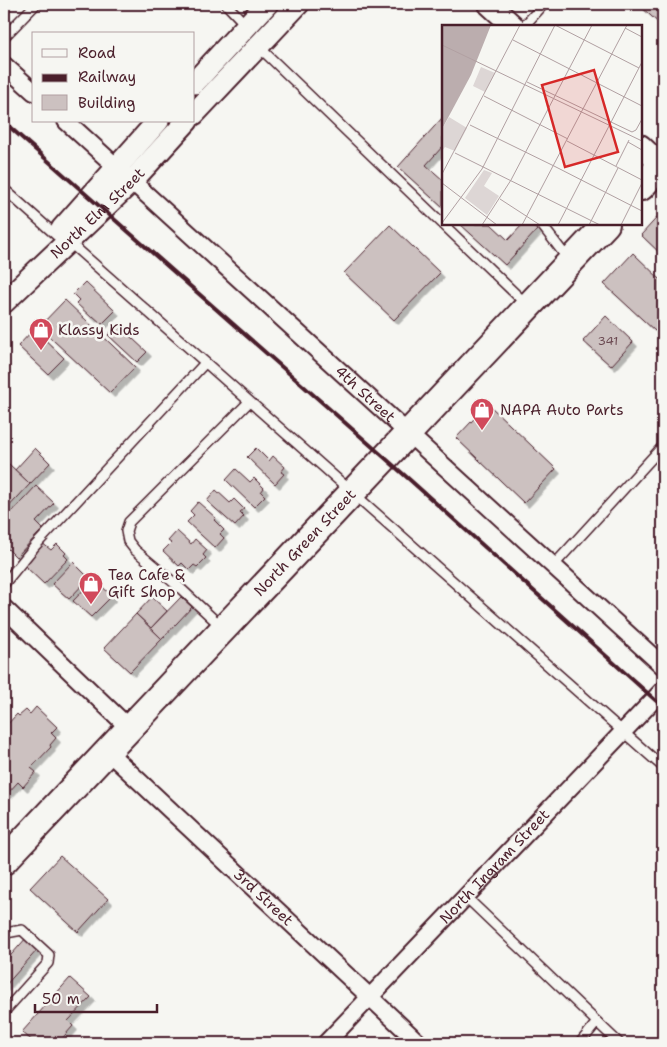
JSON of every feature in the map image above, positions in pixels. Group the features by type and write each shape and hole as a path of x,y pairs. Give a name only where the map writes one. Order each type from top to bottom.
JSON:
{"main road":[{"path":"642,186 663,165"},
{"name":"North Green Street","path":"4,861 605,225"}],"street":[{"path":"195,82 267,4"},
{"path":"195,113 298,4"},
{"path":"489,4 512,25"},
{"path":"4,65 32,90"},
{"name":"4th Street","path":"67,122 663,666"},
{"name":"North Elm Street","path":"124,174 157,122"},
{"name":"North Elm Street","path":"4,298 124,174 186,122"},
{"path":"642,147 663,165"},
{"name":"North Elm Street","path":"4,302 62,238"},
{"path":"4,608 128,728"},
{"name":"North Ingram Street","path":"326,1043 663,690"},
{"name":"3rd Street","path":"107,751 419,1043"}],"lane":[{"path":"4,37 36,4"},
{"path":"226,4 247,26"},
{"path":"525,25 544,4"},
{"path":"258,46 442,223"},
{"path":"4,189 205,363 663,767"},
{"path":"444,225 528,306"},
{"path":"542,225 570,262"},
{"path":"4,584 35,546 205,363"},
{"path":"223,628 135,550 128,541 126,531 129,522 249,402"},
{"path":"553,566 663,446"},
{"path":"465,896 619,1043"},
{"path":"4,931 6,933 22,930 49,954 48,963 4,1012"},
{"path":"580,1043 597,1022"}],"building":[{"path":"638,4 663,4 663,27"},
{"path":"442,118 442,147 426,165 442,179 442,207 398,167"},
{"path":"663,211 663,256 641,235"},
{"path":"390,225 440,273 394,320 344,273"},
{"path":"461,225 492,225 508,240 522,225 531,225 537,230 505,265"},
{"path":"633,253 663,282 663,323 655,331 604,284"},
{"path":"85,282 115,311 102,324 93,316 92,318 76,303 79,300 73,294"},
{"path":"65,300 135,367 110,393 39,327"},
{"path":"606,316 633,342 611,366 583,341"},
{"path":"118,325 147,352 137,362 108,335"},
{"path":"34,329 64,358 48,374 18,346"},
{"path":"488,404 556,469 524,503 456,438"},
{"path":"35,448 50,463 30,484 15,470"},
{"path":"256,448 269,461 273,456 285,467 281,472 284,474 275,484 247,457"},
{"path":"8,463 30,484 4,512 4,467"},
{"path":"236,469 250,482 254,478 264,488 261,492 265,496 254,507 226,480"},
{"path":"36,486 54,503 36,522 43,529 16,557 4,545 4,517 8,513 10,514"},
{"path":"216,490 230,503 234,499 244,509 240,512 244,516 235,526 207,501"},
{"path":"198,502 216,518 214,520 224,530 220,534 224,538 215,548 187,522 194,515 190,511"},
{"path":"177,531 191,544 195,539 207,550 203,555 206,558 197,567 194,565 189,570 182,563 179,566 163,551 171,543 168,541"},
{"path":"42,543 51,550 57,544 66,553 64,555 68,559 44,584 25,566 31,559 29,557"},
{"path":"73,562 89,578 69,599 52,584"},
{"path":"94,579 112,596 91,617 73,601"},
{"path":"152,597 167,611 151,628 136,614"},
{"path":"181,597 192,607 162,639 151,628"},
{"path":"136,614 162,639 130,672 104,648"},
{"path":"36,707 57,727 51,733 56,738 50,745 51,747 31,768 36,772 23,787 18,782 7,794 4,791 4,728 17,714 19,716 26,710 30,714"},
{"path":"60,856 108,899 78,932 30,888"},
{"path":"27,937 39,948 4,987 4,963"},
{"path":"70,978 91,997 68,1021 73,1026 58,1043 35,1043 22,1032"}],"railway":[{"path":"4,122 410,480 663,707"}],"place":[{"name":"Klassy Kids","path":"41,351"},
{"name":"NAPA Auto Parts","path":"482,431"},
{"name":"Tea Cafe & Gift Shop","path":"91,605"}]}
